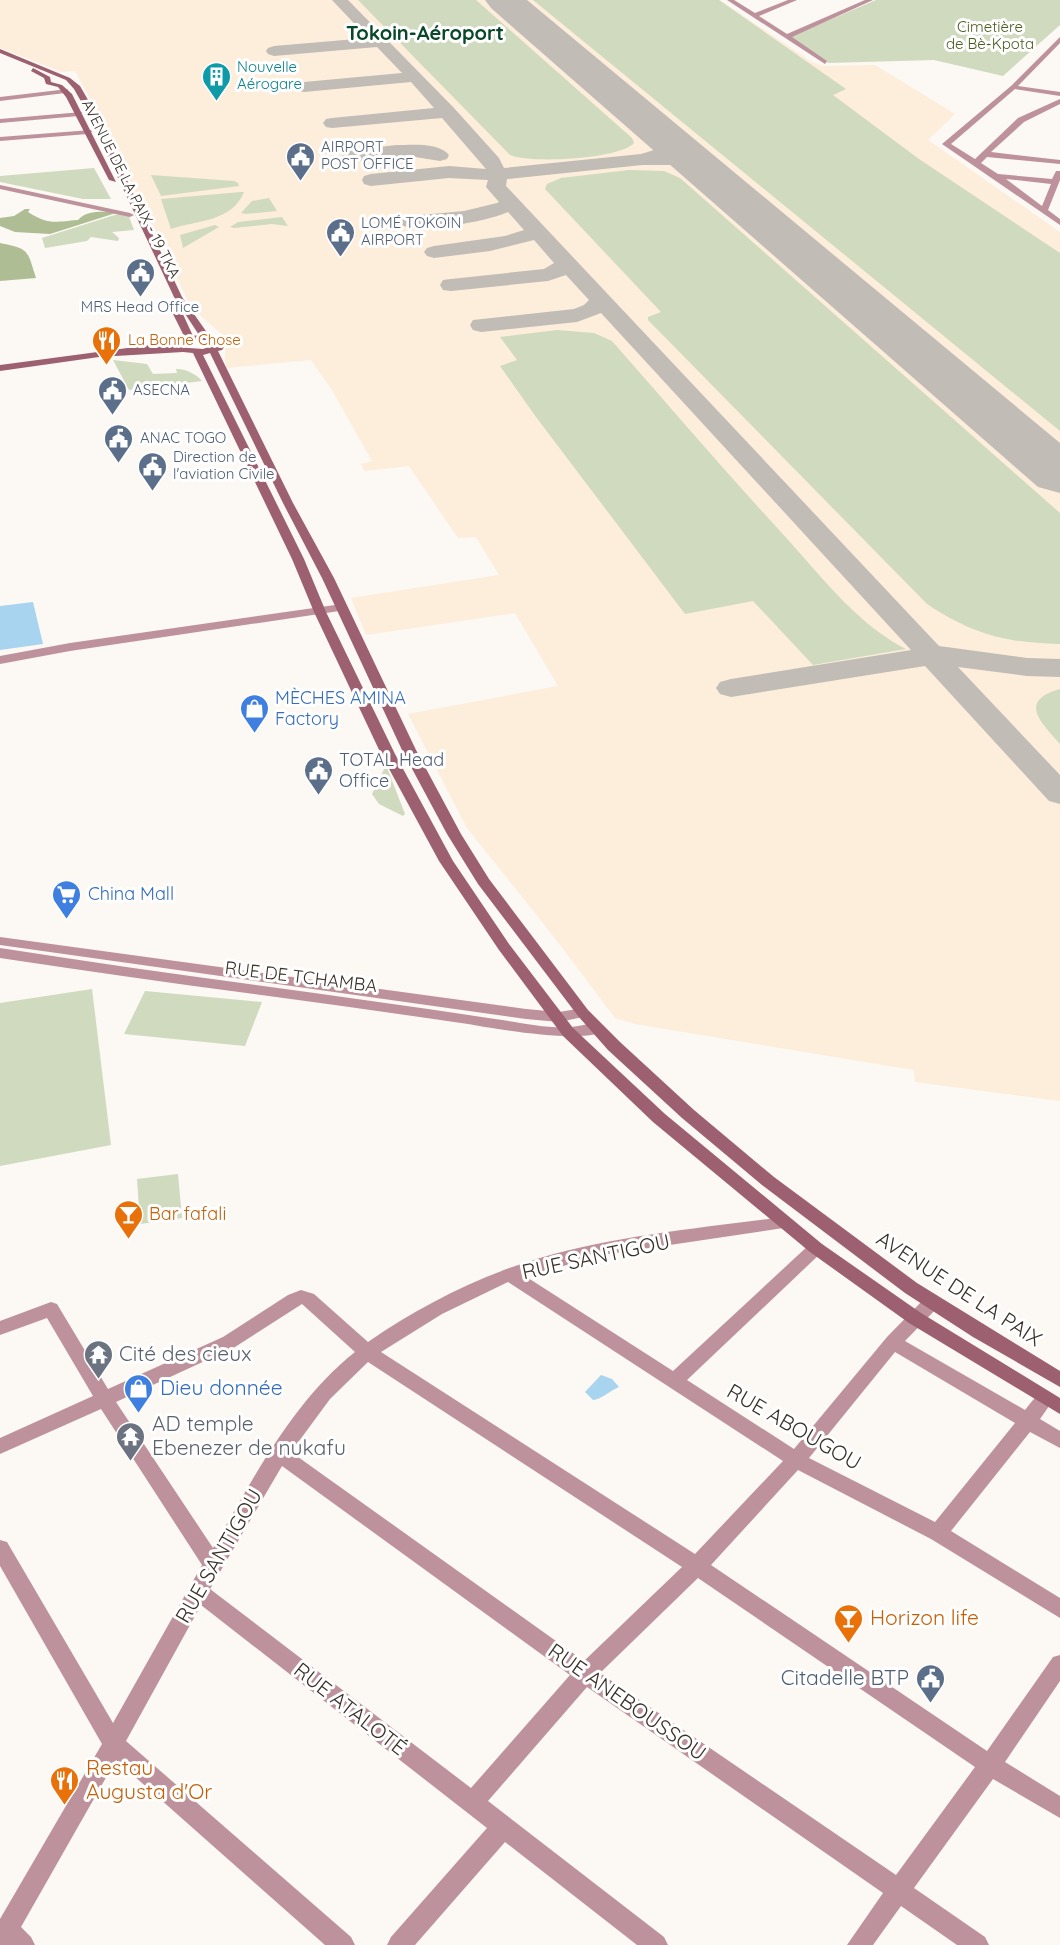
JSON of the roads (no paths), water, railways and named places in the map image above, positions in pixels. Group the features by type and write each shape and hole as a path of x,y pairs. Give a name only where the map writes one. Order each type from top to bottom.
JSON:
{"main road":[{"name":"AVENUE DE LA PAIX - 19 TKA","path":"0,51 62,76 77,88 91,112 178,297 205,337 215,338 222,343 213,350"},
{"name":"AVENUE DE LA PAIX - 19 TKA","path":"0,56 45,76 48,78 46,80 48,83 60,86 65,91 130,215 185,344"},
{"path":"0,368 185,344 205,337"},
{"path":"185,344 197,352 298,559 320,612 388,754 446,861 504,947 559,1017 568,1032 633,1096 816,1248 915,1318 1053,1403"},
{"path":"197,352 213,350"},
{"name":"AVENUE DE LA PAIX","path":"213,350 342,608 409,750 467,857 583,1013 614,1047 724,1145 834,1232 932,1302 1060,1380"}],"street":[{"path":"730,0 825,62"},
{"path":"754,15 794,0"},
{"path":"787,37 869,0"},
{"path":"1060,39 1013,87 946,144 996,176 1060,223"},
{"path":"1013,87 1060,94"},
{"path":"0,99 65,91"},
{"path":"976,163 1021,120 1060,101"},
{"path":"0,121 79,114"},
{"path":"0,139 88,132"},
{"path":"985,154 1060,162"},
{"path":"1043,212 1060,170"},
{"path":"996,176 1055,182"},
{"path":"0,187 130,215"},
{"path":"87,204 112,202"},
{"path":"0,660 70,647 342,608"},
{"name":"RUE DE TCHAMBA","path":"0,941 314,986 559,1017 583,1013"},
{"name":"RUE DE TCHAMBA","path":"0,953 158,978 568,1032 598,1029"},
{"name":"RUE SANTIGOU","path":"10,1939 113,1743 198,1591 300,1421 327,1390 367,1352 446,1305 510,1275 558,1260 610,1249 784,1223"},
{"path":"673,1382 816,1248"},
{"name":"RUE ABOUGOU","path":"510,1275 796,1460 938,1533 1060,1609"},
{"path":"0,1446 212,1351 301,1297 308,1299 367,1352 697,1566 990,1765 1060,1808"},
{"path":"472,1803 585,1674 697,1566 796,1460 893,1342 932,1302"},
{"path":"0,1328 51,1309 104,1399 213,1565"},
{"path":"893,1342 1060,1440"},
{"path":"938,1533 1027,1422 1053,1403"},
{"name":"RUE ANEBOUSSOU","path":"280,1454 585,1674 977,1945"},
{"path":"0,1548 113,1743 343,1945"},
{"name":"RUE ATALOTÉ","path":"198,1591 656,1945"},
{"path":"859,1945 990,1765 1060,1664"},
{"path":"399,1945 503,1827"}],"water":[{"path":"33,602 43,644 0,650 0,606"},
{"path":"601,1375 612,1379 619,1387 593,1400 585,1392"}],"place":[{"name":"Nouvelle Aérogare","path":"216,102"},
{"name":"AIRPORT POST OFFICE","path":"300,182"},
{"name":"LOMÉ TOKOIN AIRPORT","path":"340,258"},
{"name":"MRS Head Office","path":"140,298"},
{"name":"La Bonne Chose","path":"107,366"},
{"name":"ASECNA","path":"112,416"},
{"name":"ANAC TOGO","path":"119,464"},
{"name":"Direction de l'aviation Civile","path":"152,492"},
{"name":"MÈCHES AMINA Factory","path":"254,734"},
{"name":"TOTAL Head Office","path":"318,796"},
{"name":"China Mall","path":"67,920"},
{"name":"Bar fafali","path":"128,1240"},
{"name":"Cité des cieux","path":"98,1380"},
{"name":"Dieu donnée","path":"139,1414"},
{"name":"AD temple Ebenezer de nukafu","path":"131,1462"},
{"name":"Horizon life","path":"849,1644"},
{"name":"Citadelle BTP","path":"930,1704"},
{"name":"Restau Augusta d'Or","path":"65,1806"}],"district":[{"name":"Tokoin-Aéroport","path":"425,33"}],"park label":[{"name":"Cimetière de Bè-Kpota","path":"990,36"}]}
